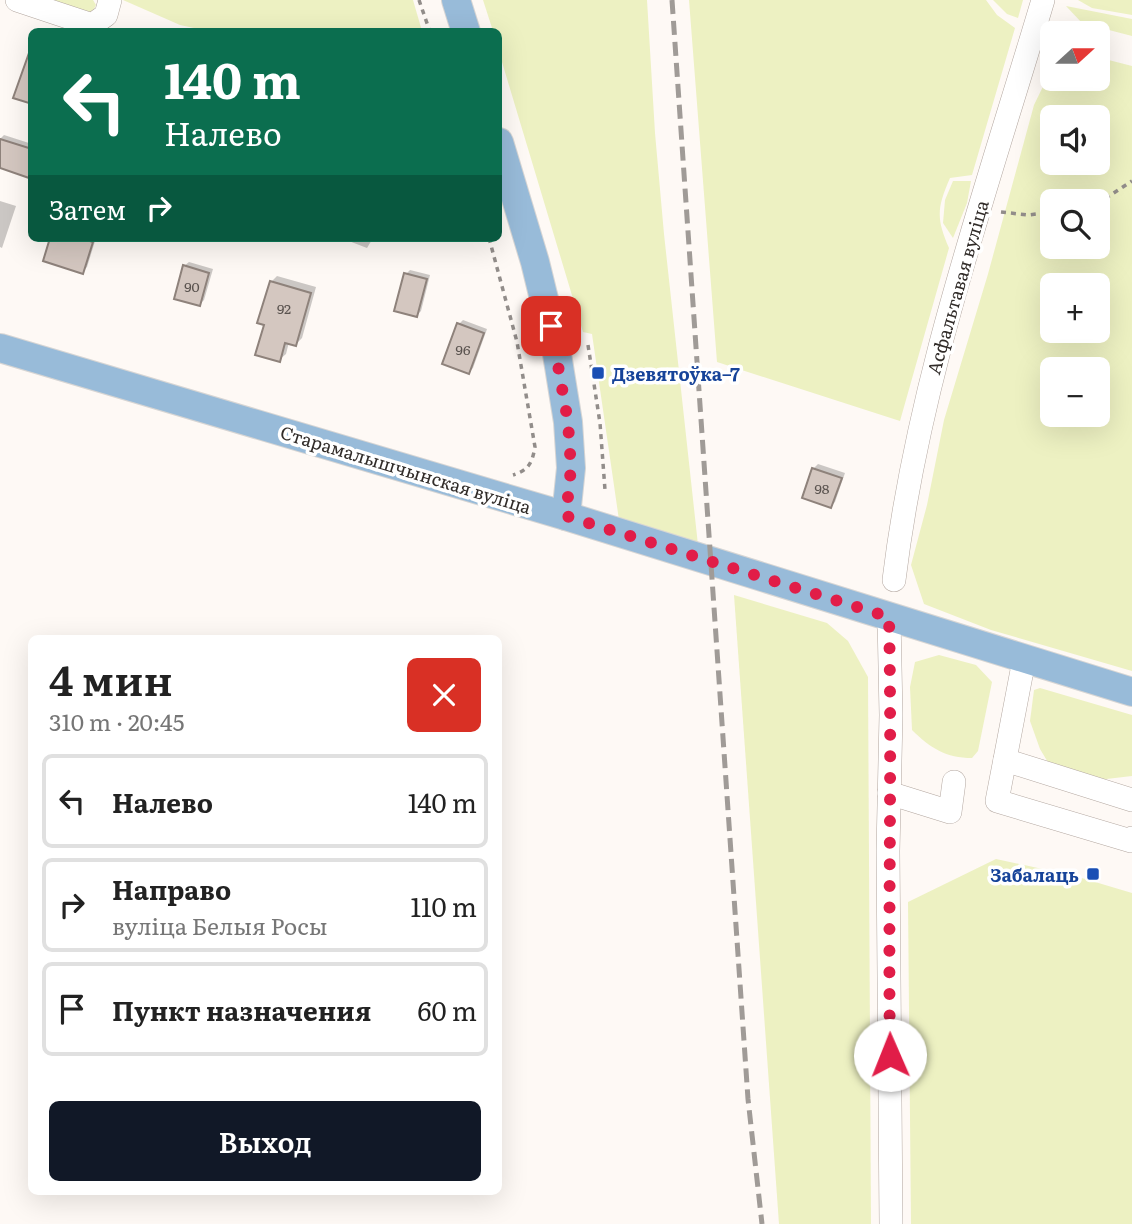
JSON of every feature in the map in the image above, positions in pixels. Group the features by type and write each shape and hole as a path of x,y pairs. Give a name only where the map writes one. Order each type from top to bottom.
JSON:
{"main road":[{"path":"456,0 465,28"},
{"path":"502,152 535,262 556,348 568,422 571,468 566,516"},
{"name":"Старамалышчынская вуліца","path":"0,348 566,516 1132,692"}],"street":[{"path":"17,0 92,25 106,15 110,0"},
{"name":"Асфальтавая вуліца","path":"894,580 902,516 924,405 978,210 1043,0"},
{"path":"889,617 891,1224"},
{"path":"1024,660 998,801 1131,841 1132,838"},
{"path":"1005,760 1132,800"},
{"path":"889,793 950,812 954,782"}],"path":[{"path":"419,0 429,28"},
{"path":"1110,195 1132,181"},
{"path":"978,210 1028,215 1040,214"},
{"path":"490,242 517,342 535,447 531,463 524,471 510,475"},
{"path":"588,345 600,423 605,490"}],"green space":[{"path":"33,0 93,0 96,5 93,11 84,17"},
{"path":"123,0 413,0 421,28 194,28 180,25"},
{"path":"483,0 647,0 664,234 698,545 619,520 592,334 583,332 502,62 502,28 492,28"},
{"path":"689,0 986,0 997,15 1015,28 972,175 950,178 943,197 940,221 949,248 900,421 717,362"},
{"path":"993,0 1023,0 1018,18 1007,14"},
{"path":"1078,0 1132,0 1132,15 1092,8"},
{"path":"1066,6 1132,19 1132,36 1110,30 1110,21 1080,21"},
{"path":"1110,60 1132,66 1132,671 991,630 924,604 911,565 927,505 944,420 988,274 1034,105 1041,91 1110,91"},
{"path":"953,181 971,181 967,203 953,238 943,223 945,200"},
{"path":"734,595 827,623 848,641 868,677 871,1224 779,1224"},
{"path":"939,655 976,665 992,682 978,751 972,758 939,751 912,730 910,687 915,662"},
{"path":"1040,688 1132,715 1132,776 1098,780 1049,764 1040,749 1030,721 1034,690"},
{"path":"996,859 1075,876 1132,893 1132,1224 911,1224 908,902"}],"building":[{"path":"28,56 28,103 13,98"},
{"path":"0,139 28,148 28,178 0,168"},
{"path":"49,242 93,242 83,274 43,261"},
{"path":"183,265 209,273 200,306 174,299"},
{"path":"404,273 427,279 417,317 394,311"},
{"path":"270,281 311,293 296,346 285,343 280,362 255,355 264,325 257,323"},
{"path":"457,323 484,333 469,374 442,364"},
{"path":"812,468 842,478 831,508 802,498"}],"railway":[{"path":"672,0 748,1099 762,1224"}],"place":[{"name":"Дзевятоўка–7","path":"598,373"},
{"name":"Забалаць","path":"1093,874"}],"route":[{"path":"551,326 568,422 571,468 566,516 889,617 890,1055"}]}
